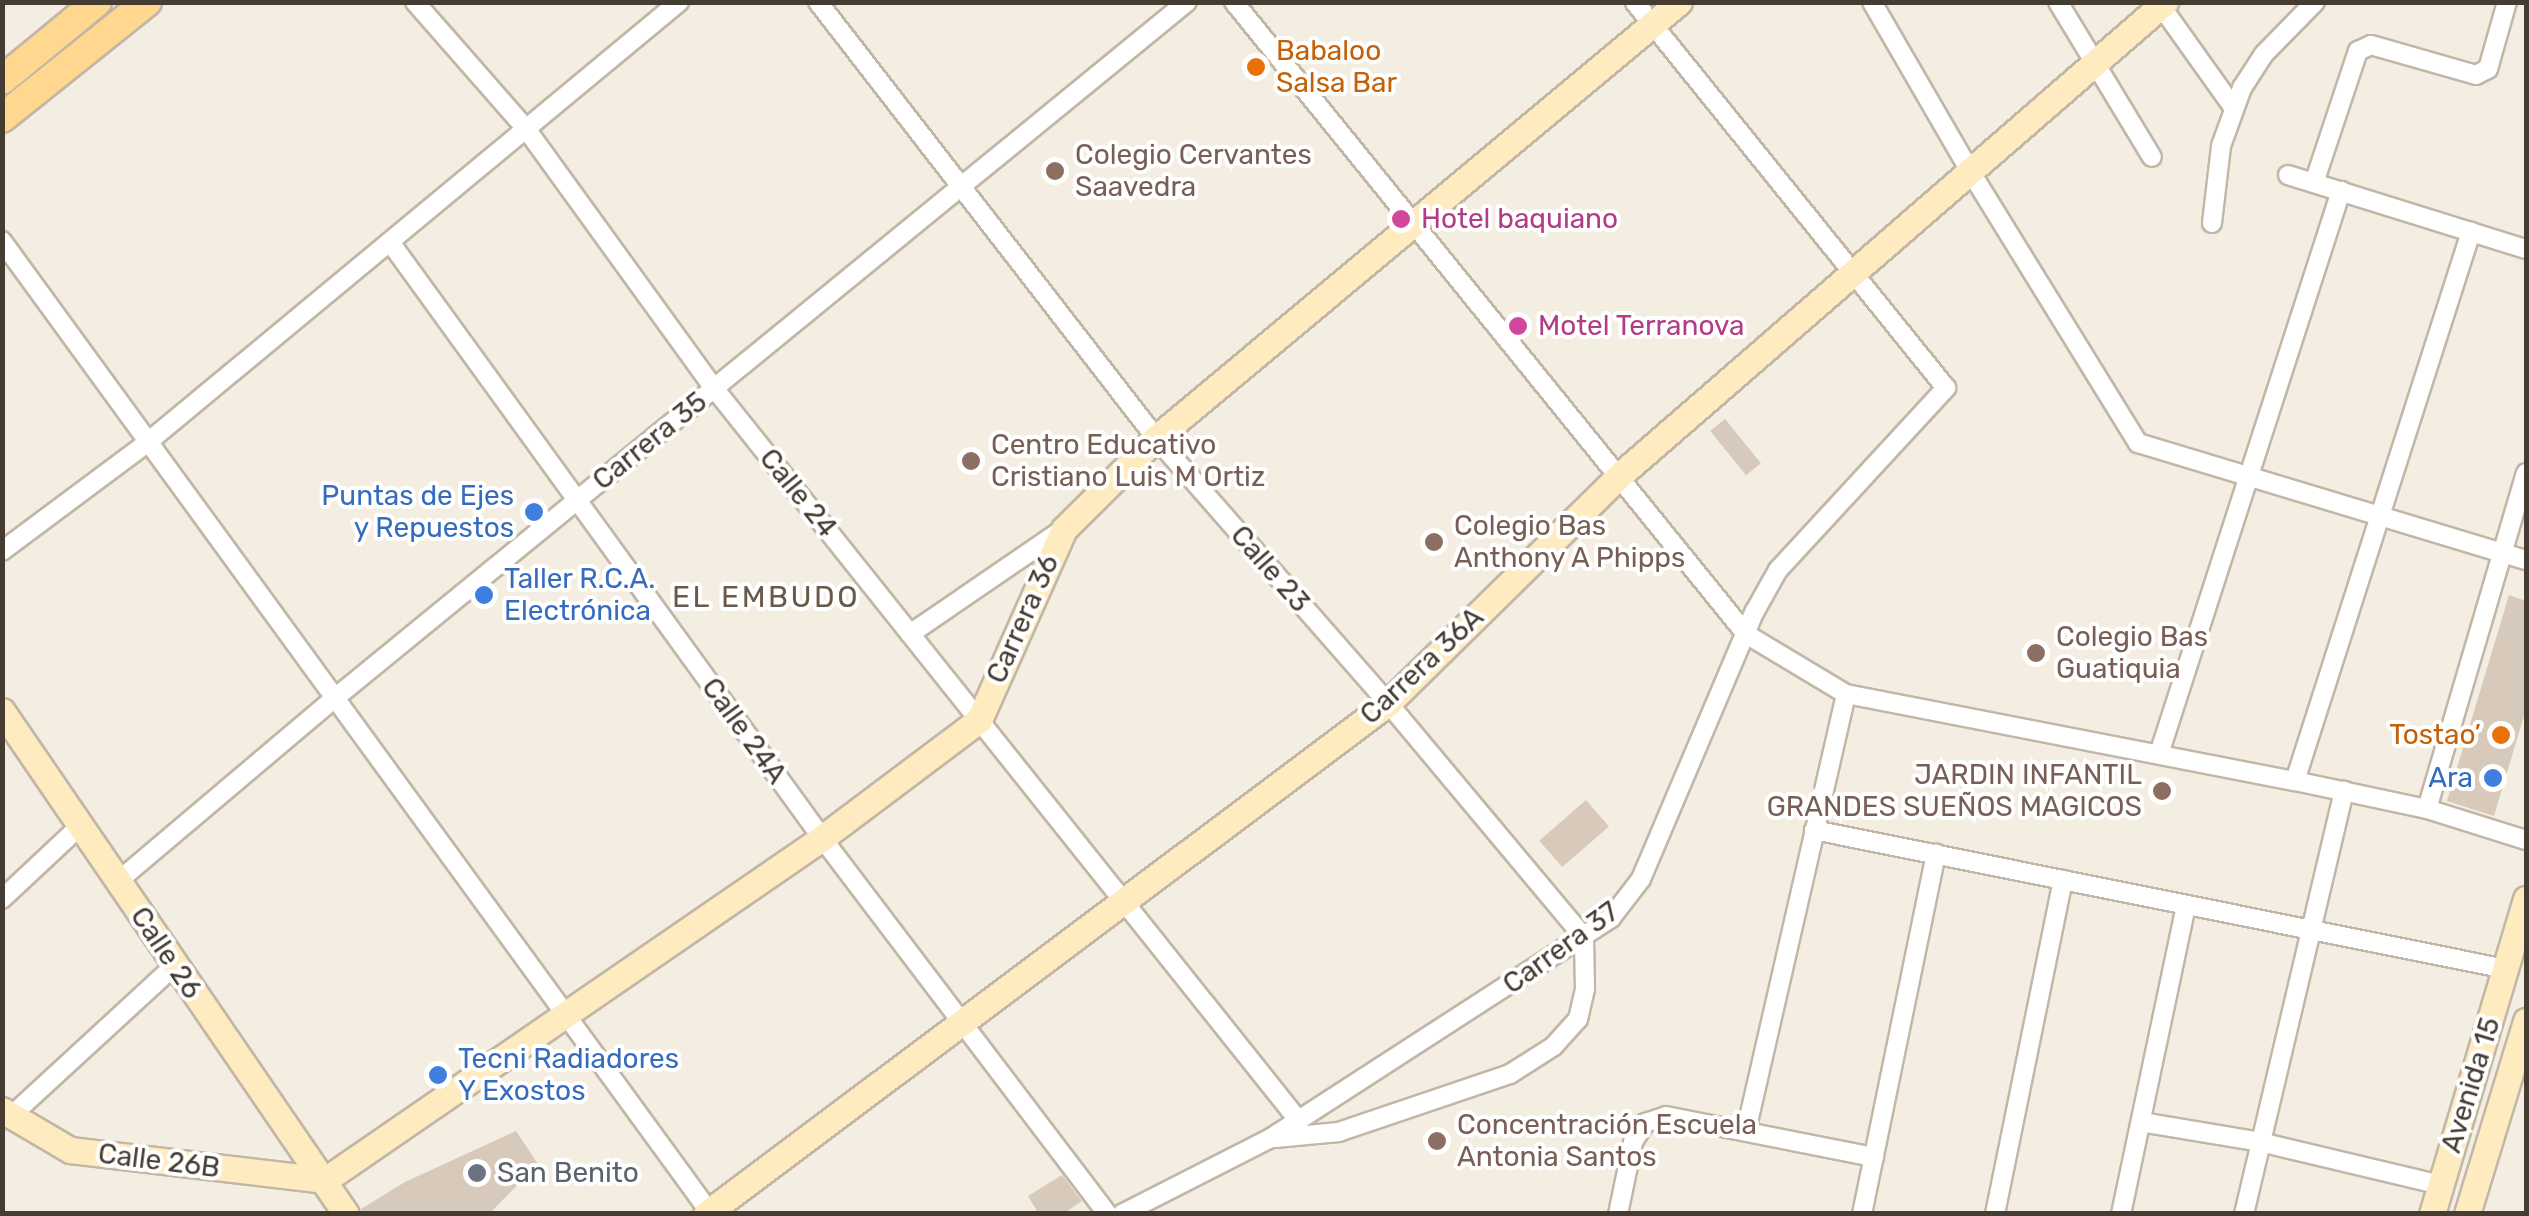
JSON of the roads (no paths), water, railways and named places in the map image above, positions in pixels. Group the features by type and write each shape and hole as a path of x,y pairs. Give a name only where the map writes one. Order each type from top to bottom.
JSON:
{"main road":[{"path":"2,118 147,2"},
{"path":"2,80 92,4"}],"street":[{"name":"Calle 24","path":"416,2 526,130 714,388 1121,903 1298,1120"},
{"path":"2,551 148,442 679,2"},
{"name":"Calle 23","path":"818,2 1156,438 1388,703 1584,938"},
{"name":"Carrera 35","path":"117,882 335,698 1186,2"},
{"path":"1234,2 1746,634 1846,694 2295,780 2426,809 2526,840"},
{"path":"1634,2 1851,270"},
{"name":"Carrera 36","path":"334,1200 567,1014 822,838 978,720 1064,528 1156,438 1680,2"},
{"path":"1872,2 1970,172 2138,442 2248,479 2526,560"},
{"path":"2058,2 2152,157"},
{"path":"2212,223 2221,146 2233,107 2264,54 2315,2"},
{"path":"2314,183 2358,51 2370,45 2476,75 2488,70 2506,2"},
{"path":"2093,64 2163,4 2233,107"},
{"name":"Carrera 36A","path":"709,1213 1388,703 1620,475 1851,270 2093,64"},
{"path":"2288,175 2526,249"},
{"path":"2159,754 2341,191"},
{"path":"2295,780 2471,232"},
{"path":"2,241 709,1213"},
{"name":"Calle 24A","path":"390,242 822,838 1106,1214"},
{"name":"Carrera 37","path":"1122,1214 1272,1138 1584,938 1610,918 1641,880 1766,590 1792,551 1946,388 1851,270"},
{"path":"2426,809 2526,473"},
{"path":"910,634 1064,528"},
{"path":"1746,1131 1846,694"},
{"name":"Calle 26","path":"2,711 334,1200"},
{"path":"2244,1214 2344,792"},
{"path":"2,900 80,826"},
{"path":"1814,830 2506,969"},
{"path":"1862,1214 1936,854"},
{"path":"1994,1214 2062,880"},
{"name":"Avenida 15","path":"2432,1214 2526,899"},
{"path":"2121,1214 2186,904"},
{"path":"1272,1138 1339,1132 1510,1074 1554,1046 1578,1019 1585,989 1584,938"},
{"path":"5,1119 174,966"},
{"name":"Avenida 15","path":"2467,1214 2526,1022"},
{"path":"1618,1214 1633,1142 1645,1123 1666,1116 1874,1158"},
{"name":"Calle 26B","path":"5,1119 56,1144 85,1153 334,1200"},
{"path":"2142,1122 2260,1142 2441,1185"}],"place":[{"name":"Babaloo Salsa Bar","path":"1256,67"},
{"name":"Colegio Cervantes Saavedra","path":"1055,171"},
{"name":"Hotel baquiano","path":"1401,219"},
{"name":"Motel Terranova","path":"1518,326"},
{"name":"Centro Educativo Cristiano Luis M Ortiz","path":"971,461"},
{"name":"Puntas de Ejes y Repuestos","path":"534,512"},
{"name":"Colegio Bas Anthony A Phipps","path":"1434,542"},
{"name":"Taller R.C.A. Electrónica","path":"484,595"},
{"name":"Colegio Bas Guatiquia","path":"2036,653"},
{"name":"Tostao’","path":"2501,735"},
{"name":"Ara","path":"2493,778"},
{"name":"JARDIN INFANTIL GRANDES SUEÑOS MAGICOS","path":"2162,791"},
{"name":"Tecni Radiadores Y Exostos","path":"438,1075"},
{"name":"Concentración Escuela Antonia Santos","path":"1437,1141"},
{"name":"San Benito","path":"477,1173"}],"district":[{"name":"EL EMBUDO","path":"766,597"}]}
